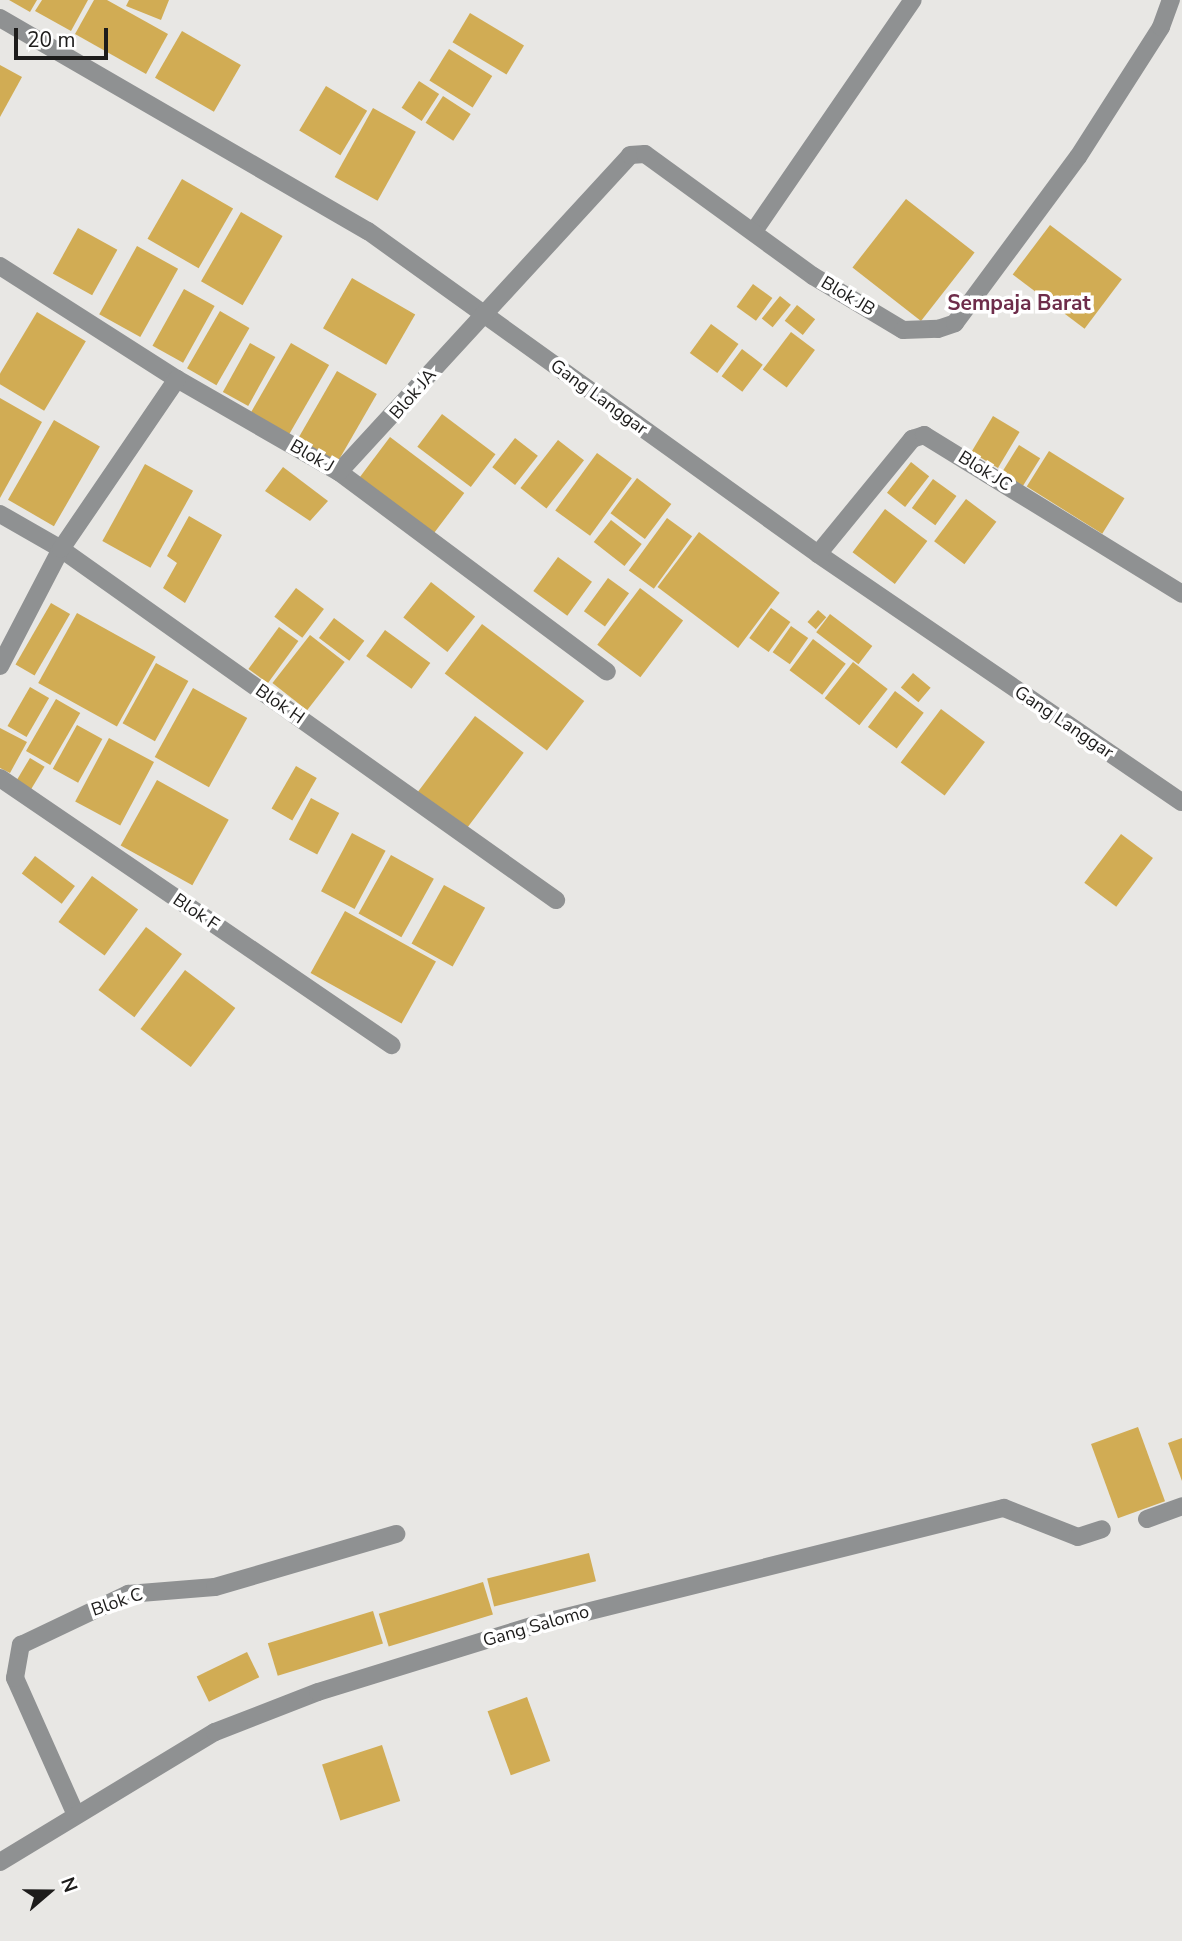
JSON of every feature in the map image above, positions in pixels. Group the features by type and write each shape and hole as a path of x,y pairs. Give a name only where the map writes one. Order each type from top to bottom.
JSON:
{"street":[{"path":"754,232 913,0"},
{"name":"Blok JB","path":"483,313 630,155 645,154 813,276 903,330 938,329 955,323 1078,157 1161,27 1171,0"},
{"name":"Gang Langgar","path":"0,18 368,231 818,554 1182,802"},
{"name":"Blok J","path":"0,266 177,379 339,472 607,672"},
{"name":"Blok JA","path":"339,472 483,313"},
{"path":"0,666 61,549 177,379"},
{"name":"Blok JC","path":"818,554 912,439 924,435 1182,594"},
{"name":"Blok H","path":"0,514 61,549 556,900"},
{"name":"Blok F","path":"0,778 392,1045"},
{"path":"1147,1519 1182,1506"},
{"name":"Gang Salomo","path":"0,1862 215,1732 318,1692 538,1624 1004,1508 1078,1537 1102,1529"},
{"name":"Blok C","path":"76,1815 15,1678 21,1645 128,1594 215,1587 396,1534"}],"building":[{"path":"9,0 37,0 30,12"},
{"path":"42,0 88,0 71,31 35,11"},
{"path":"94,0 107,0 168,34 146,74 75,34"},
{"path":"129,0 169,0 161,20 126,6"},
{"path":"470,13 524,45 506,75 452,42"},
{"path":"182,31 241,65 214,112 155,78"},
{"path":"449,49 492,76 473,107 429,80"},
{"path":"0,65 22,77 0,117"},
{"path":"419,81 439,94 422,121 402,108"},
{"path":"326,86 367,111 340,155 299,131"},
{"path":"443,96 471,114 453,141 426,123"},
{"path":"373,108 416,132 378,201 335,177"},
{"path":"182,179 233,208 199,268 148,239"},
{"path":"906,199 975,253 921,321 852,268"},
{"path":"241,212 283,236 243,305 201,281"},
{"path":"1050,225 1122,279 1085,329 1013,275"},
{"path":"78,228 117,250 92,295 53,273"},
{"path":"137,246 178,269 140,337 99,314"},
{"path":"352,278 415,314 386,365 323,328"},
{"path":"753,284 772,298 756,321 737,307"},
{"path":"184,289 215,306 183,363 152,346"},
{"path":"780,296 791,305 773,327 762,319"},
{"path":"797,305 815,319 803,335 785,321"},
{"path":"220,311 249,328 216,385 187,368"},
{"path":"37,312 86,341 44,411 0,384 0,374"},
{"path":"711,324 739,344 717,373 690,353"},
{"path":"791,332 815,350 787,388 763,370"},
{"path":"250,343 275,357 248,406 223,392"},
{"path":"291,343 329,365 289,435 250,413"},
{"path":"742,349 763,365 742,392 722,376"},
{"path":"337,371 377,394 336,464 296,441"},
{"path":"0,398 42,422 0,498"},
{"path":"442,414 496,454 471,487 417,447"},
{"path":"993,416 1020,432 998,468 971,452"},
{"path":"54,420 100,446 54,526 8,500"},
{"path":"390,437 464,493 432,536 358,480"},
{"path":"515,438 538,456 515,485 492,467"},
{"path":"558,440 584,460 546,508 520,488"},
{"path":"1019,445 1040,458 1020,490 999,477"},
{"path":"1049,451 1124,498 1102,534 1027,487"},
{"path":"597,453 632,478 590,536 555,510"},
{"path":"911,462 929,476 905,507 887,493"},
{"path":"145,464 193,491 150,568 102,541"},
{"path":"283,467 328,501 310,521 265,491"},
{"path":"637,478 671,504 645,539 611,513"},
{"path":"933,479 956,496 935,525 912,508"},
{"path":"966,499 996,522 964,564 934,541"},
{"path":"885,509 927,541 895,584 853,552"},
{"path":"189,516 222,535 185,603 163,588 177,563 167,556"},
{"path":"667,518 692,536 654,589 629,571"},
{"path":"611,520 642,544 624,566 594,542"},
{"path":"699,532 780,593 738,648 657,587"},
{"path":"558,557 592,582 567,616 533,591"},
{"path":"608,578 629,593 605,626 584,611"},
{"path":"431,582 475,616 447,652 403,617"},
{"path":"296,588 324,609 302,638 274,617"},
{"path":"640,588 683,620 640,677 597,645"},
{"path":"51,603 70,614 35,675 16,664"},
{"path":"771,608 790,622 769,652 749,638"},
{"path":"818,610 826,617 816,629 808,622"},
{"path":"77,613 156,657 117,727 38,683"},
{"path":"830,614 872,646 858,664 816,632"},
{"path":"334,618 364,641 349,661 319,638"},
{"path":"482,624 584,701 547,751 445,674"},
{"path":"791,626 808,638 790,664 773,652"},
{"path":"279,627 298,641 268,683 248,669"},
{"path":"385,630 430,663 411,689 366,656"},
{"path":"310,635 345,662 307,710 272,683"},
{"path":"813,639 846,664 822,695 790,670"},
{"path":"853,662 888,689 859,725 825,698"},
{"path":"156,663 188,681 155,741 123,723"},
{"path":"913,673 931,688 918,702 901,688"},
{"path":"30,687 49,698 27,737 8,726"},
{"path":"193,688 247,718 209,787 155,757"},
{"path":"895,691 924,713 897,749 868,727"},
{"path":"56,699 80,713 50,765 26,751"},
{"path":"941,709 985,742 945,796 901,763"},
{"path":"475,716 524,753 466,829 417,793"},
{"path":"77,725 102,739 78,783 53,769"},
{"path":"0,728 27,742 10,773 0,768"},
{"path":"109,738 154,762 120,826 75,802"},
{"path":"30,758 45,767 31,790 16,781"},
{"path":"296,766 317,778 292,820 272,808"},
{"path":"157,780 229,820 192,885 121,846"},
{"path":"311,798 339,813 317,855 289,839"},
{"path":"352,833 386,851 355,909 321,891"},
{"path":"1121,834 1153,858 1116,907 1084,883"},
{"path":"391,855 434,879 401,937 359,914"},
{"path":"35,856 75,886 62,904 22,874"},
{"path":"92,876 138,910 105,956 58,922"},
{"path":"444,885 485,908 453,966 412,944"},
{"path":"345,911 436,961 402,1024 311,973"},
{"path":"146,927 182,954 134,1017 98,990"},
{"path":"185,970 235,1008 191,1067 140,1029"},
{"path":"1138,1427 1165,1501 1118,1518 1091,1444"},
{"path":"1182,1438 1182,1481 1168,1443"},
{"path":"589,1553 596,1581 494,1607 487,1578"},
{"path":"483,1582 493,1615 389,1646 379,1614"},
{"path":"373,1611 383,1644 278,1676 268,1643"},
{"path":"247,1652 259,1677 209,1702 197,1677"},
{"path":"527,1697 550,1761 511,1775 488,1711"},
{"path":"382,1745 400,1801 340,1821 322,1764"}],"district":[{"name":"Sempaja Barat","path":"1019,303"}]}
